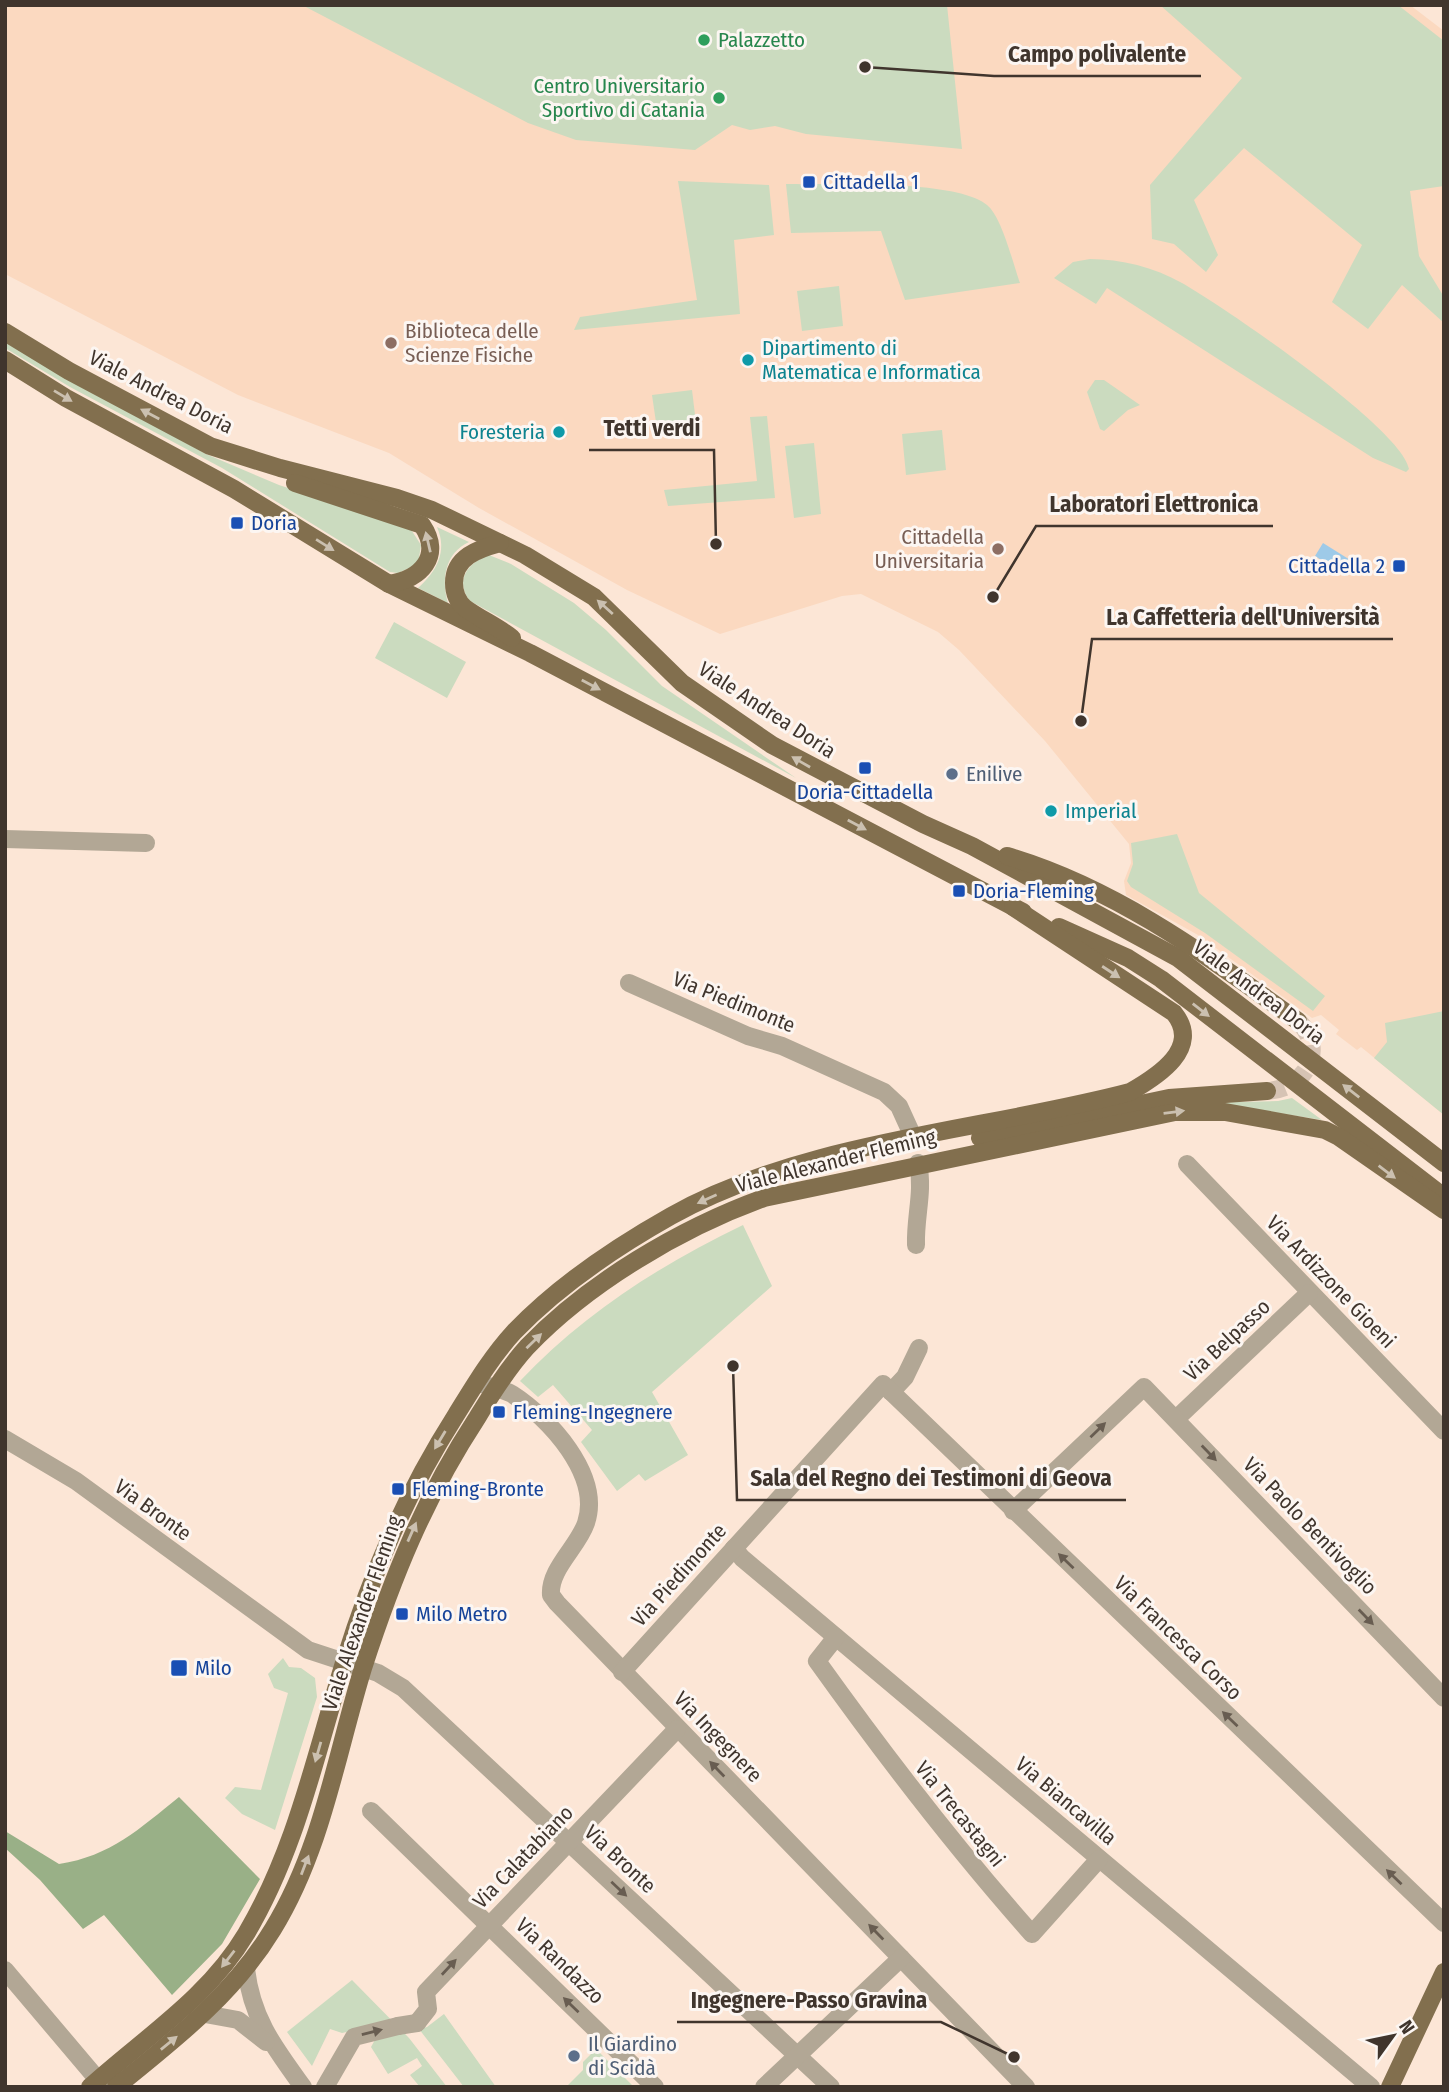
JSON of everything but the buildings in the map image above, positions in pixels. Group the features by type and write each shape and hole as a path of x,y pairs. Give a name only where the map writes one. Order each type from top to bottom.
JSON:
{"main road":[{"name":"Viale Andrea Doria","path":"5,332 69,371 210,446 432,510 500,543 594,597 681,683 772,745 912,819 972,846 1178,958 1444,1163"},
{"path":"5,360 65,398 234,489 389,584 530,653 1013,907 1128,958 1161,979 1444,1197"},
{"path":"210,446 280,478 422,526 431,544 428,563 418,575 389,584"},
{"path":"500,543 482,548 463,560 456,569 454,592 465,608 493,622 530,653"},
{"path":"972,846 1029,862 1106,897 1169,930 1298,1021"},
{"name":"Viale Alexander Fleming","path":"98,2084 211,1981 245,1936 287,1853 344,1663 383,1548 436,1445 475,1382 514,1333 544,1304 672,1216 737,1186 823,1157 1130,1092 1168,1066 1185,1041 1184,1030 1174,1013 1013,907"},
{"path":"795,1189 850,1166 1144,1103 1211,1093 1267,1091"},
{"name":"Viale Alexander Fleming","path":"116,2087 205,2014 246,1969 274,1928 304,1871 403,1552 422,1511 500,1389 538,1337 621,1272 661,1246 729,1211 795,1189 1175,1112 1225,1112 1325,1130 1444,1210"},
{"path":"1390,2087 1444,1972"}],"street":[{"path":"5,839 146,843"},
{"name":"Via Piedimonte","path":"629,983 748,1036 782,1046 884,1092 899,1106 914,1139"},
{"path":"916,1245 915,1222 923,1190 918,1163"},
{"name":"Via Ardizzone Gioeni","path":"1187,1164 1444,1431"},
{"name":"Via Belpasso","path":"1176,1419 1309,1293"},
{"name":"Via Piedimonte","path":"622,1672 734,1548 887,1388 905,1377 919,1348"},
{"path":"475,1382 500,1389"},
{"name":"Via Paolo Bentivoglio","path":"1013,1511 1143,1387 1444,1698"},
{"name":"Via Francesca Corso","path":"887,1388 1444,1923"},
{"name":"Via Ingegnere","path":"500,1389 544,1422 577,1461 587,1491 587,1522 553,1580 551,1595 677,1729 1026,2087"},
{"name":"Via Bronte","path":"5,1438 76,1481 308,1650 368,1670 403,1688 831,2087"},
{"name":"Via Biancavilla","path":"734,1548 742,1558 1371,2087"},
{"name":"Via Trecastagni","path":"836,1637 817,1661 908,1787 960,1853 1032,1934 1100,1859"},
{"name":"Via Calatabiano","path":"325,2087 354,2037 417,2023 428,2009 426,1992 677,1729"},
{"name":"Via Randazzo","path":"371,1811 655,2087"},
{"path":"764,2087 901,1958"},
{"path":"246,1969 254,2013 276,2051 303,2087"},
{"path":"5,1970 98,2084"},
{"path":"205,2014 238,2020 276,2051"}],"shaded area":[{"name":"Cittadella Universitaria","path":"5,5 1410,5 1444,31 1444,1115 1361,1047 1357,1050 1336,1034 1339,1030 1321,1015 1312,1018 1198,935 1126,895 1124,881 1131,863 1129,844 1045,741 959,650 938,632 861,594 842,596 720,634 627,590 479,508 389,453 238,395 5,274"}],"green space":[{"name":"Centro Universitario Sportivo di Catania","path":"302,5 947,5 962,149 806,134 775,126 750,130 732,125 695,150 576,140 528,123"},
{"path":"1160,5 1398,5 1444,41 1444,186 1410,191 1419,256 1444,297 1444,323 1402,285 1368,329 1332,302 1362,245 1244,148 1194,200 1218,255 1206,272 1174,244 1152,239 1150,185 1242,78"},
{"path":"678,181 769,185 774,235 734,240 740,314 574,330 580,317 697,300"},
{"path":"786,184 921,187 971,197 987,205 998,220 1020,283 905,300 881,231 791,233"},
{"path":"1090,259 1114,260 1149,268 1171,277 1203,296 1270,341 1345,399 1377,426 1399,450 1409,469 1406,472 1373,458 1107,288 1096,304 1054,278 1073,262"},
{"path":"839,286 843,326 802,331 797,291"},
{"path":"5,342 206,454 279,485 410,528 421,545 418,564 398,573 390,572 222,468 70,387 5,348"},
{"path":"1095,380 1104,380 1140,405 1128,410 1104,431 1100,429 1087,392"},
{"path":"692,390 697,431 658,436 652,395"},
{"path":"767,416 775,498 668,506 664,490 757,481 750,417"},
{"path":"942,430 946,470 906,475 902,434"},
{"path":"814,443 821,514 794,518 785,446"},
{"path":"437,527 469,542 455,553 447,568 445,585 448,603 418,588 435,568 441,553"},
{"path":"489,555 511,564 574,603 606,630 662,686 796,778 470,601 465,594 463,580 475,562"},
{"path":"394,622 466,662 447,698 375,658"},
{"path":"1177,834 1199,893 1325,996 1313,1011 1205,933 1131,887 1127,881 1133,864 1131,843"},
{"path":"1444,1011 1444,1115 1374,1058 1387,1042 1385,1023"},
{"path":"1292,1098 1322,1120 1235,1106 1193,1103 1278,1101"},
{"path":"743,1225 772,1286 652,1392 688,1455 645,1481 639,1474 617,1491 581,1442 592,1430 553,1385 538,1397 520,1381 570,1334 624,1293 682,1257"},
{"path":"283,1658 289,1667 301,1668 315,1678 317,1697 275,1830 242,1814 225,1798 235,1787 261,1790 288,1693 274,1688 268,1674"},
{"path":"179,1797 260,1879 222,1944 172,1995 104,1915 83,1929 40,1880 5,1848 5,1831 59,1864 94,1855 124,1840"},
{"path":"352,1980 409,2038 447,2087 420,2087 410,2075 422,2066 417,2058 388,2074 371,2047 376,2038 370,2027 342,2033 330,2029 312,2066 287,2032"},
{"path":"444,2014 496,2087 464,2087 419,2029 427,2027"},
{"path":"596,2049 634,2087 566,2087 583,2070 583,2062"}],"water":[{"path":"1323,543 1355,563 1346,576 1315,556"}],"tunnel":[{"path":"1267,1091 1292,1083 1308,1066 1311,1044 1307,1032 1298,1021"}],"place":[{"name":"Palazzetto","path":"704,40"},
{"name":"Campo polivalente","path":"865,67"},
{"name":"Centro Universitario Sportivo di Catania","path":"719,98"},
{"name":"Cittadella 1","path":"809,182"},
{"name":"Biblioteca delle Scienze Fisiche","path":"391,343"},
{"name":"Dipartimento di Matematica e Informatica","path":"748,360"},
{"name":"Foresteria","path":"559,432"},
{"name":"Doria","path":"237,523"},
{"name":"Tetti verdi","path":"716,544"},
{"name":"Cittadella Universitaria","path":"998,549"},
{"name":"Cittadella 2","path":"1399,566"},
{"name":"Laboratori Elettronica","path":"993,597"},
{"name":"La Caffetteria dell'Università","path":"1081,721"},
{"name":"Doria-Cittadella","path":"865,768"},
{"name":"Enilive","path":"952,774"},
{"name":"Imperial","path":"1051,811"},
{"name":"Doria-Fleming","path":"959,891"},
{"name":"Sala del Regno dei Testimoni di Geova","path":"733,1366"},
{"name":"Fleming-Ingegnere","path":"499,1412"},
{"name":"Fleming-Bronte","path":"398,1489"},
{"name":"Milo Metro","path":"402,1614"},
{"name":"Milo","path":"179,1668"},
{"name":"Il Giardino di Scidà","path":"574,2056"},
{"name":"Ingegnere-Passo Gravina","path":"1014,2057"}]}
